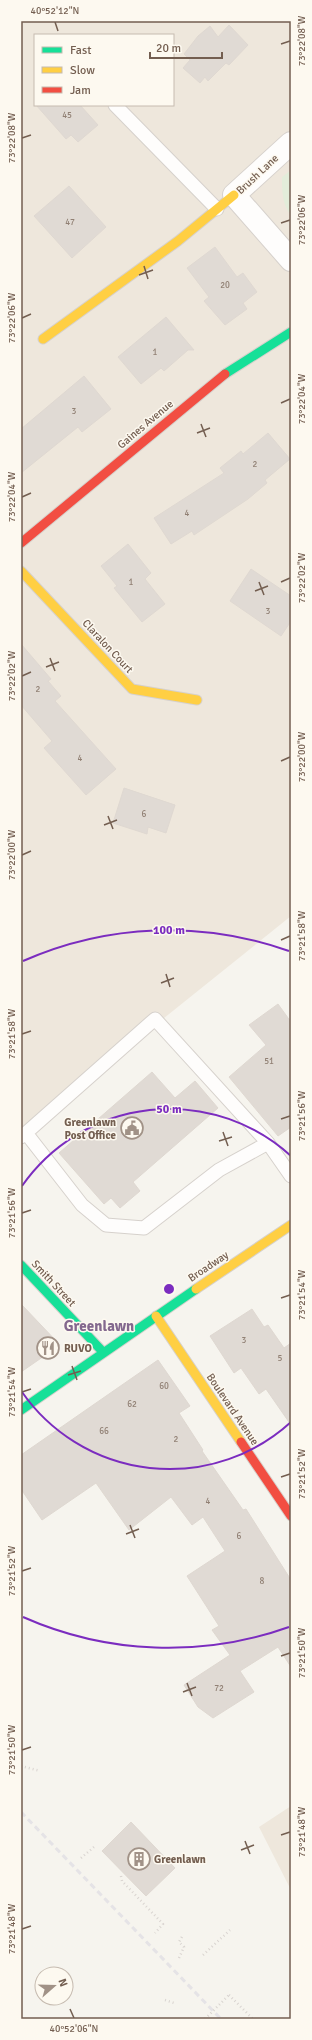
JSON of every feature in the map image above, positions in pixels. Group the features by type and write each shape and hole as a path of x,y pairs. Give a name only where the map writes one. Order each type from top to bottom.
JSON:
{"street":[{"name":"Brush Lane","path":"291,143 234,195 291,260"},
{"path":"43,339 85,307 178,241 234,195"},
{"name":"Gaines Avenue","path":"21,543 220,377 291,332"},
{"name":"Claralon Court","path":"21,571 132,689 197,700"},
{"name":"Broadway","path":"21,1410 103,1352 291,1225"},
{"name":"Smith Street","path":"21,1265 103,1352"},
{"name":"Boulevard Avenue","path":"156,1316 291,1516"}],"lane":[{"path":"115,106 217,209"},
{"path":"268,1143 219,1170 144,1228 106,1225 82,1205 24,1135 154,1019 268,1143 291,1176"}],"path":[{"path":"21,1766 40,1771"},
{"path":"81,1858 94,1847"},
{"path":"121,1876 122,1881 163,1924 155,1933"},
{"path":"203,1955 230,1930"},
{"path":"179,1958 184,1947 178,1942 183,1935"},
{"path":"205,2019 229,1995 253,2019"},
{"path":"165,2000 174,2003"}],"shaded area":[{"path":"21,21 291,21 291,916 21,1133"},
{"path":"291,1806 291,1890 259,1827"}],"green space":[{"path":"291,170 291,215 284,202 282,193 282,177"}],"building":[{"path":"229,25 248,45 229,65 226,63 208,81 205,77 200,83 183,68 190,60 184,54 198,36 210,26 218,37"},
{"path":"37,106 81,106 98,125 78,142 71,135 66,139"},
{"path":"69,186 106,227 72,258 34,216"},
{"path":"215,247 237,277 243,273 257,292 243,303 247,309 225,325 204,301 209,297 187,268"},
{"path":"166,317 194,350 188,350 164,371 161,368 141,384 118,357"},
{"path":"84,376 111,409 82,432 78,427 21,473 21,429"},
{"path":"268,433 290,459 265,480 267,483 248,499 194,535 192,531 171,544 154,518 224,473 220,468 241,451 243,454"},
{"path":"128,544 151,573 145,579 165,604 142,622 114,588 117,586 101,566"},
{"path":"251,569 291,596 291,621 281,636 230,601"},
{"path":"21,644 51,679 48,681 61,696 55,701 116,769 86,795 44,748 52,741 21,705"},
{"path":"124,788 175,805 166,833 148,827 147,834 113,823"},
{"path":"278,1004 291,1022 291,1127 278,1136 229,1077 266,1045 249,1025"},
{"path":"152,1072 175,1098 195,1081 218,1108 133,1182 140,1191 120,1208 111,1198 104,1204 59,1153"},
{"path":"21,1304 60,1345 21,1372"},
{"path":"252,1309 264,1327 268,1325 284,1348 291,1343 291,1425 266,1389 259,1394 241,1368 234,1373 210,1336"},
{"path":"158,1360 190,1406 179,1413 203,1450 202,1451 243,1510 246,1509 291,1580 291,1667 278,1647 240,1671 254,1692 213,1718 198,1707 184,1685 230,1655 212,1630 219,1626 187,1576 225,1551 203,1517 192,1525 171,1497 129,1530 96,1483 42,1520 21,1489 21,1455"},
{"name":"Greenlawn","path":"131,1822 175,1868 146,1896 102,1851"}],"railway":[{"path":"21,1812 221,2019"}],"traffic: fast":[{"path":"225,374 291,332"},
{"path":"21,1265 103,1352"},
{"path":"21,1410 196,1289"}],"traffic: slow":[{"path":"43,339 178,241 234,195"},
{"path":"21,571 132,689 197,700"},
{"path":"196,1289 291,1225"},
{"path":"156,1316 241,1442"}],"traffic: jam":[{"path":"21,543 225,374"},
{"path":"241,1442 291,1516"}],"place":[{"name":"Greenlawn Post Office","path":"132,1128"},
{"name":"RUVO","path":"48,1348"},
{"name":"Greenlawn","path":"139,1859"}],"district":[{"name":"Greenlawn","path":"99,1326"}]}
